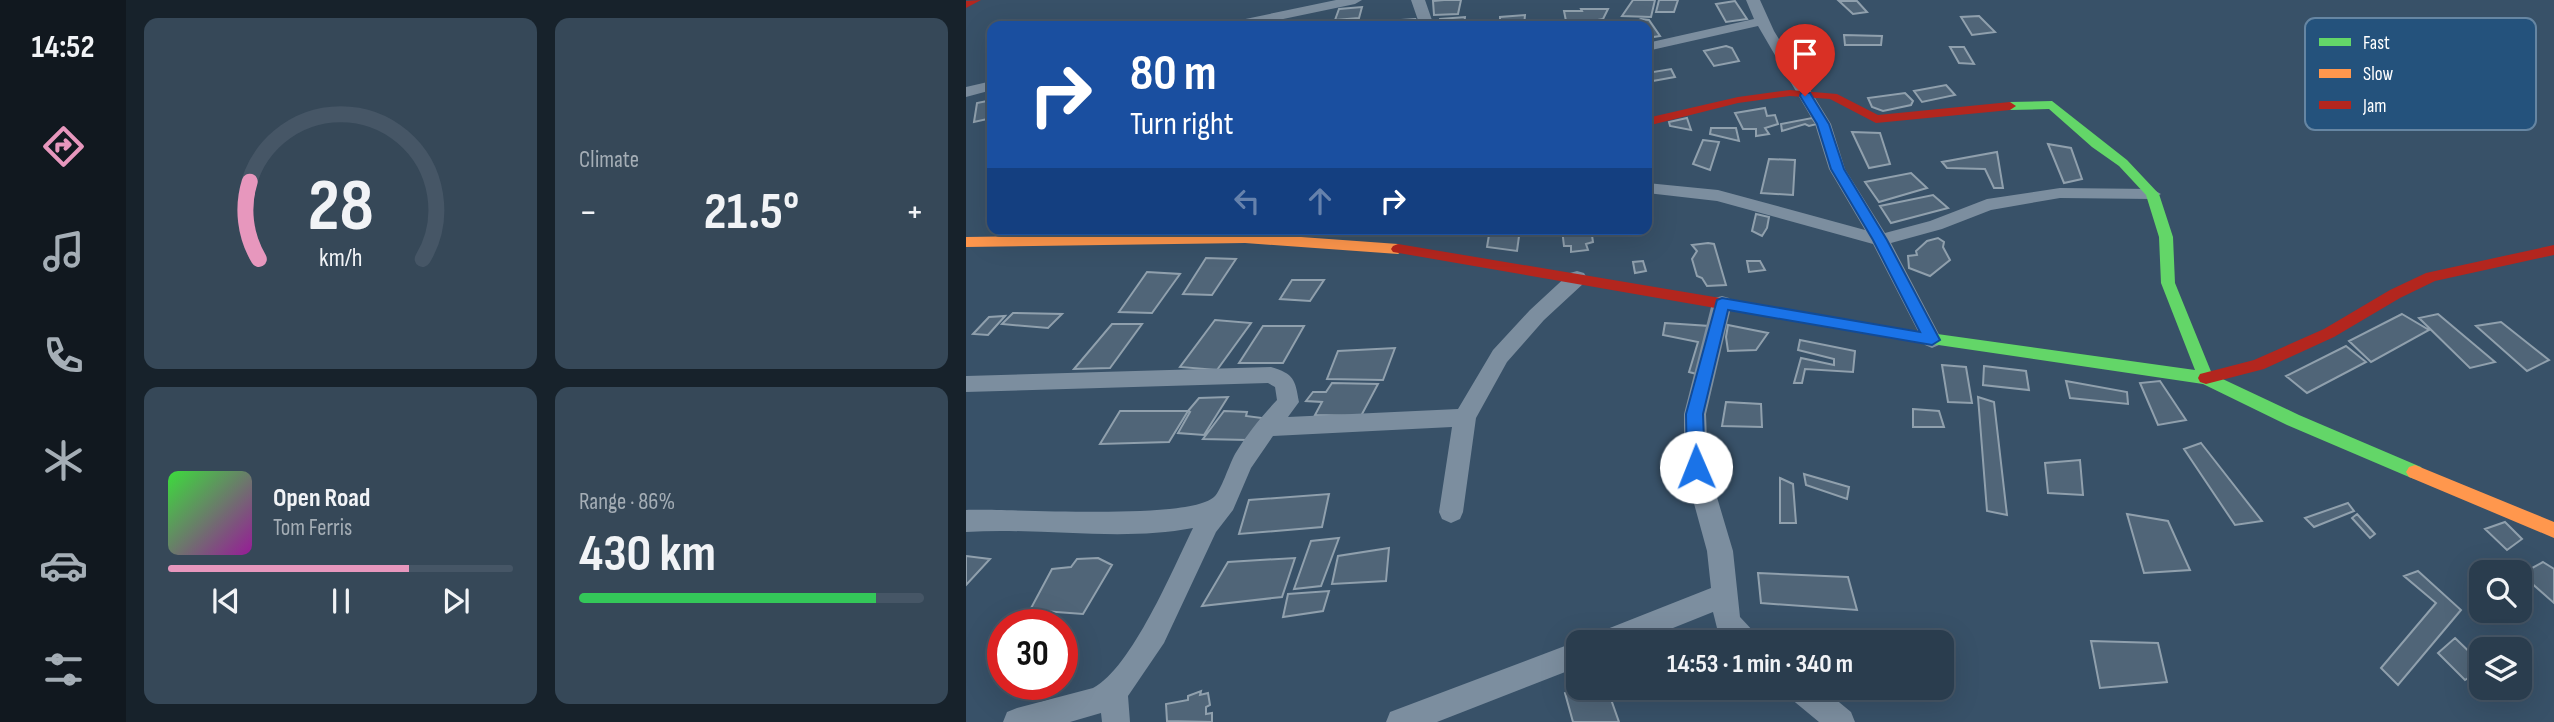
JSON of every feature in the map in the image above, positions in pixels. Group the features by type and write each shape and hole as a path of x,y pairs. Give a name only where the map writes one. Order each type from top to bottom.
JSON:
{"street":[{"path":"966,5 975,0"},
{"path":"1254,21 1354,0"},
{"path":"1419,0 1425,21"},
{"path":"1753,0 1762,21 1823,124 1837,169 1880,240 1932,340"},
{"path":"1298,21 1301,11"},
{"path":"1652,46 1762,21"},
{"path":"966,92 987,86"},
{"path":"1652,121 1738,100 1790,93 1833,96 1875,119 2023,105 2052,105 2096,144 2123,163 2152,194 2166,237 2168,283 2206,378"},
{"path":"1652,189 1718,196 1880,240 1936,225 1987,205 2060,193 2152,194"},
{"path":"966,242 1064,235"},
{"path":"1256,235 1383,247 1932,340 2206,378 2293,420 2554,530"},
{"path":"2206,378 2258,365 2329,333 2395,294 2431,277 2554,250"},
{"path":"1451,512 1465,418 1500,356 1536,315 1577,278"},
{"path":"1722,303 1695,414 1696,467 1720,551 1727,623 1734,630"},
{"path":"966,384 1271,375 1286,382 1288,402 1265,427 1235,472 1225,503 1207,525 1155,634 1114,692 1096,701 1017,722"},
{"path":"1265,427 1465,418"},
{"path":"966,521 1178,520 1203,515 1225,503"},
{"path":"1636,630 1724,595"},
{"path":"1414,720 1566,659"},
{"path":"1114,692 1116,722"},
{"path":"1815,700 1842,722"}],"building":[{"path":"1461,0 1458,14 1434,15 1433,1"},
{"path":"1633,0 1655,0 1651,17 1622,16"},
{"path":"1659,0 1678,0 1674,12 1656,12"},
{"path":"1735,1 1747,19 1726,22 1716,4"},
{"path":"1839,1 1857,1 1867,12 1853,14"},
{"path":"1362,7 1359,18 1335,20 1339,9"},
{"path":"1581,9 1608,9 1603,19 1566,21 1564,11 1582,11"},
{"path":"1525,15 1524,21 1500,21 1500,17"},
{"path":"1979,16 1995,32 1972,35 1961,17"},
{"path":"1465,17 1465,21 1440,19"},
{"path":"1652,24 1660,36 1652,37"},
{"path":"1844,35 1882,36 1881,45 1845,45"},
{"path":"1726,46 1732,48 1739,61 1714,66 1704,51"},
{"path":"1950,47 1964,47 1974,64 1959,63"},
{"path":"1671,69 1675,77 1652,81 1652,72"},
{"path":"1946,85 1955,95 1922,102 1914,91"},
{"path":"1905,93 1913,101 1911,105 1883,111 1872,107 1868,98"},
{"path":"987,101 987,119 974,122 977,103"},
{"path":"1765,108 1767,116 1775,115 1778,124 1765,128 1769,134 1756,136 1756,129 1743,129 1735,113"},
{"path":"1687,118 1691,130 1670,126 1669,122"},
{"path":"1812,118 1817,124 1805,124 1782,131 1781,124"},
{"path":"1711,128 1736,128 1739,141 1710,134"},
{"path":"1852,132 1880,133 1890,164 1869,168"},
{"path":"1703,140 1719,142 1710,170 1693,164"},
{"path":"2048,144 2071,148 2082,179 2064,183"},
{"path":"1997,152 2003,188 1994,188 1985,169 1947,168 1942,162"},
{"path":"1769,159 1795,160 1793,195 1761,193"},
{"path":"1911,173 1927,188 1879,202 1865,182"},
{"path":"1933,195 1948,208 1891,223 1880,206"},
{"path":"1756,214 1769,217 1762,236 1752,231"},
{"path":"1489,235 1519,235 1517,251 1487,247"},
{"path":"1563,235 1592,235 1593,242 1586,244 1588,250 1571,252 1571,246 1564,246"},
{"path":"1938,238 1944,242 1943,247 1950,260 1930,276 1909,268 1908,256 1917,255 1916,251 1927,241"},
{"path":"1714,244 1726,285 1707,286 1702,278 1697,276 1692,259 1697,251 1692,245"},
{"path":"1206,258 1236,259 1212,295 1183,294"},
{"path":"1643,261 1646,271 1635,273 1633,262"},
{"path":"1747,261 1760,261 1765,270 1749,272"},
{"path":"1147,272 1180,274 1152,313 1119,312"},
{"path":"1292,280 1324,280 1310,301 1280,299"},
{"path":"1013,313 1062,314 1048,328 1002,324"},
{"path":"2402,314 2429,330 2371,362 2349,341"},
{"path":"2438,314 2495,362 2470,368 2419,318"},
{"path":"1005,316 988,335 973,334 989,317"},
{"path":"1215,320 1251,323 1217,370 1180,367"},
{"path":"2501,322 2549,360 2527,371 2476,326"},
{"path":"1665,323 1724,327 1704,376 1689,372 1698,342 1663,335"},
{"path":"1112,324 1142,324 1110,368 1074,369"},
{"path":"1728,325 1768,333 1756,350 1728,351"},
{"path":"1263,326 1304,326 1283,363 1239,363"},
{"path":"1800,340 1855,351 1853,372 1805,369 1802,383 1794,383 1801,358 1834,365 1834,359 1798,350"},
{"path":"2346,346 2366,362 2307,393 2286,376"},
{"path":"1395,348 1383,380 1327,379 1338,351"},
{"path":"1942,365 1966,367 1972,403 1948,402"},
{"path":"1984,366 2026,371 2029,390 1983,385"},
{"path":"2066,381 2127,392 2128,404 2070,398"},
{"path":"2160,381 2186,420 2158,425 2140,383"},
{"path":"1332,383 1378,384 1361,416 1315,415 1322,402 1306,401 1313,392 1326,392"},
{"path":"1228,397 1204,435 1178,433 1190,412 1188,411 1199,398"},
{"path":"1978,397 1994,402 2007,515 1987,511"},
{"path":"1726,402 1761,404 1762,427 1722,426"},
{"path":"1913,409 1939,411 1944,427 1913,427"},
{"path":"1120,411 1188,411 1169,442 1100,444"},
{"path":"1224,411 1247,412 1246,416 1262,418 1248,440 1203,439"},
{"path":"2201,443 2262,521 2235,525 2184,449"},
{"path":"2080,460 2083,495 2048,493 2045,463"},
{"path":"1804,474 1849,487 1847,499 1806,485"},
{"path":"1780,478 1793,484 1796,523 1780,523"},
{"path":"1329,494 1322,527 1239,534 1249,500"},
{"path":"2348,503 2354,511 2314,527 2305,518"},
{"path":"2127,514 2168,521 2190,570 2144,573"},
{"path":"2357,514 2375,534 2370,538 2352,518"},
{"path":"2505,522 2522,539 2507,550 2485,529"},
{"path":"1339,538 1321,586 1294,589 1311,541"},
{"path":"1389,548 1386,581 1332,584 1338,556"},
{"path":"966,556 990,559 966,585"},
{"path":"1098,558 1112,565 1083,614 1078,614 1078,609 1031,609 1052,569 1071,567 1077,559"},
{"path":"1295,558 1282,597 1202,606 1228,562"},
{"path":"2543,562 2554,569 2554,603 2532,584 2532,568"},
{"path":"2418,571 2461,610 2398,685 2381,668 2436,603 2404,576"},
{"path":"1758,573 1848,577 1857,610 1761,603"},
{"path":"1329,591 1323,611 1283,617 1288,594"},
{"path":"2455,638 2469,651 2469,677 2465,680 2438,653"},
{"path":"2091,641 2158,643 2167,682 2100,688"},
{"path":"1201,691 1200,695 1208,693 1210,705 1206,707 1206,714 1212,713 1212,722 1167,721 1166,704 1188,700 1188,696"},
{"path":"1567,700 1611,700 1619,722 1573,722"}],"traffic: fast":[{"path":"2010,106 2052,105 2096,144 2123,163 2152,194 2166,237 2168,283 2206,378"},
{"path":"1923,338 2206,378 2293,420 2415,472"}],"traffic: slow":[{"path":"966,242 1245,238 1398,249"},
{"path":"2415,472 2554,530"}],"traffic: jam":[{"path":"966,5 976,0"},
{"path":"1652,121 1738,100 1790,93 1833,96 1876,119 2010,106"},
{"path":"1398,249 1923,338"},
{"path":"2206,378 2258,365 2329,333 2395,294 2431,277 2554,250"}],"route":[{"path":"1696,467 1695,414 1722,303 1932,340 1880,240 1837,169 1823,124 1805,96"}]}
